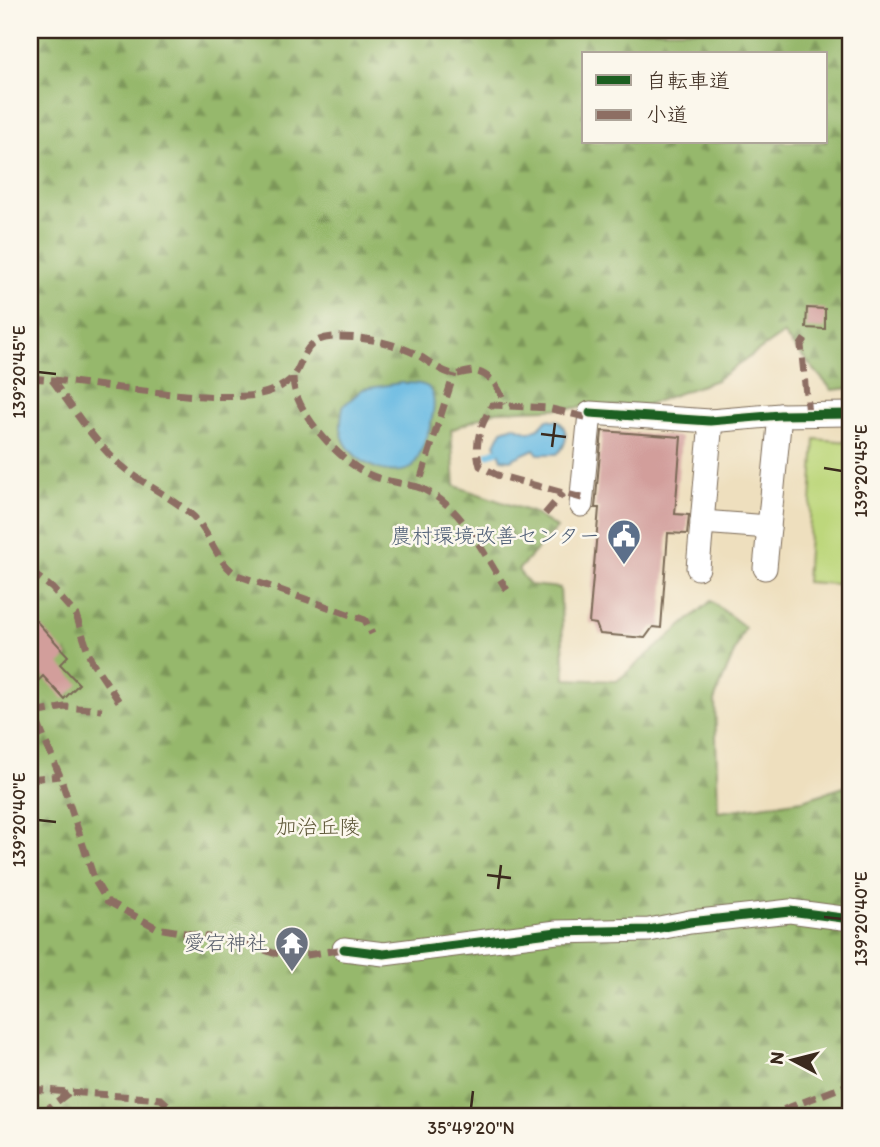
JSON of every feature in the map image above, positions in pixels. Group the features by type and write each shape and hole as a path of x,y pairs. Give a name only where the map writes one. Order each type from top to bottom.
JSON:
{"street":[{"path":"581,506 590,413 711,421 779,415 850,414"},
{"path":"765,568 779,415"},
{"path":"698,568 711,421"},
{"path":"702,522 769,527"},
{"path":"344,949 384,954 557,932 649,930 690,922 790,911 850,919"}],"green space":[{"name":"加治丘陵","path":"30,30 850,30 850,388 832,390 783,334 716,380 646,405 496,411 451,430 455,486 531,512 557,528 518,570 530,585 560,588 565,679 617,681 711,601 745,627 715,698 718,812 803,800 850,785 850,1117 30,1117"},
{"path":"815,439 850,442 850,585 806,582"}],"water":[{"path":"400,383 425,385 432,394 434,404 430,427 413,467 393,472 371,466 352,453 342,434 341,420 343,406 363,389"},
{"path":"547,419 559,421 566,434 565,442 557,454 538,454 534,449 510,460 502,459 495,444 502,430 514,426 529,432 539,428"}],"building":[{"path":"807,308 825,309 825,329 806,328"},
{"path":"602,431 681,437 675,514 689,515 687,534 668,533 661,628 653,627 645,638 600,634 596,624 589,623 599,508 595,508"},
{"path":"30,614 68,656 60,664 79,684 64,699 43,676 30,689"}],"waterway":[{"path":"489,454 496,451"}],"marked path":[{"path":"30,378 193,396 253,395 276,389 291,379 314,342 344,337 396,346 416,354 448,373 474,371 486,375 501,393 505,404"},
{"path":"805,339 801,345 808,414"},
{"path":"293,377 300,404 308,418 343,457 372,476 418,487 454,374"},
{"path":"52,380 113,458 193,516 224,563 237,575 365,620 372,634"},
{"path":"582,498 497,475 480,466 477,450 482,427 492,405 548,408 589,418"},
{"path":"418,487 434,495 459,517 480,545 507,590"},
{"path":"545,514 563,493"},
{"path":"30,571 52,588 76,615 91,660 120,703"},
{"path":"30,705 60,776 95,881 107,901 157,928 248,944 273,953 307,955 344,949"},
{"path":"35,713 65,707 102,710"},
{"path":"30,779 60,776"},
{"path":"764,1117 850,1084"},
{"path":"30,1089 161,1099 182,1117"},
{"path":"45,1117 47,1109 71,1091"}],"cycle path":[{"path":"590,413 710,421 780,415 850,414"},
{"path":"344,949 384,954 557,932 649,930 690,922 790,911 850,919"}],"place":[{"name":"農村環境改善センター","path":"624,566"},
{"name":"愛宕神社","path":"292,973"}]}
